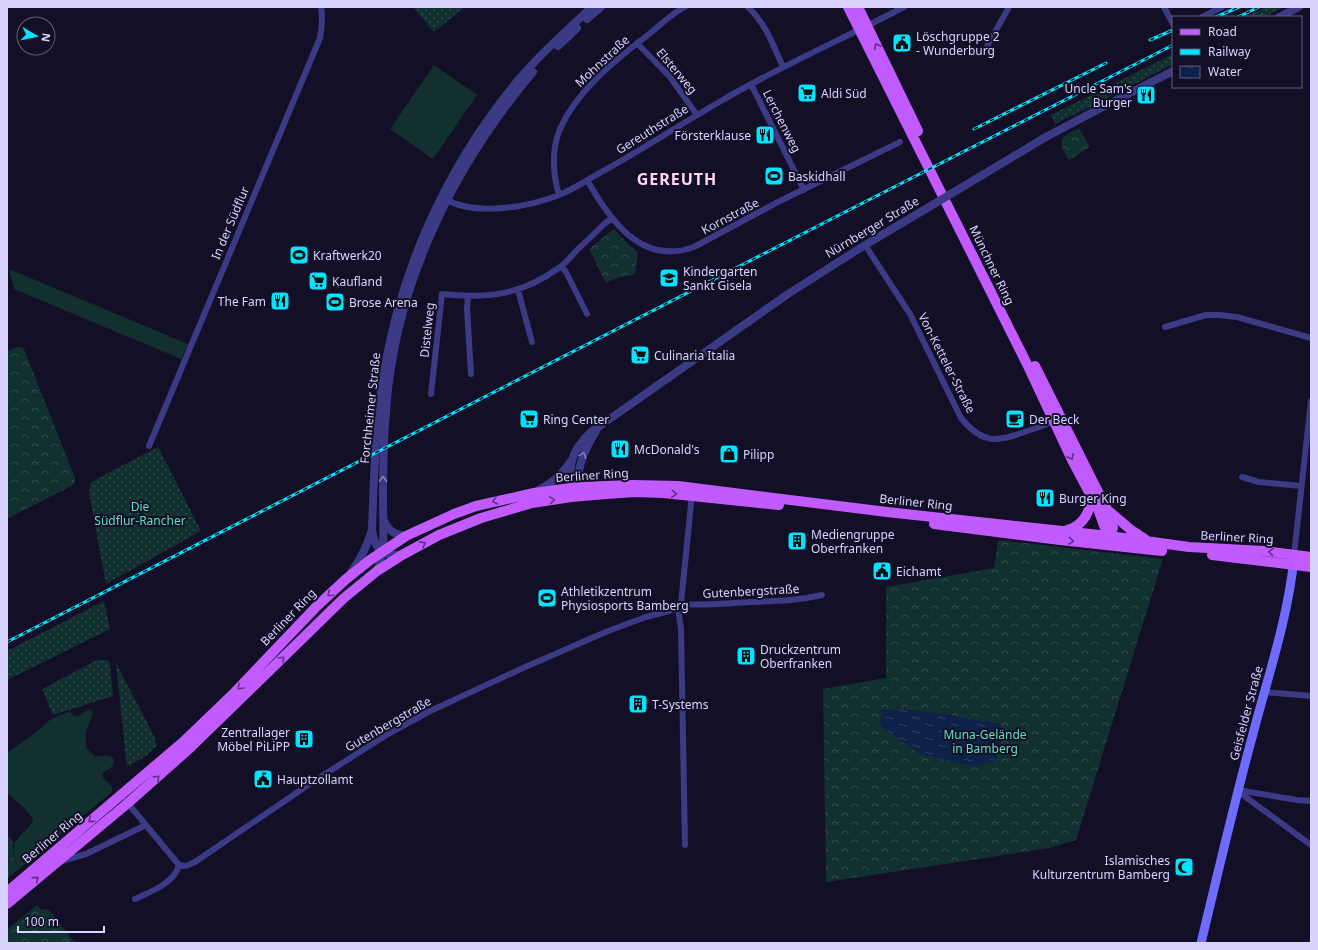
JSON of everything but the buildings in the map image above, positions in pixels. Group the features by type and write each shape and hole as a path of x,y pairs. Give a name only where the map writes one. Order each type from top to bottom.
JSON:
{"main road":[{"name":"Münchner Ring","path":"848,7 863,28 1057,420 1108,511"},
{"name":"Münchner Ring","path":"858,7 863,28"},
{"name":"Münchner Ring","path":"1057,420 1072,460 1090,492 1109,536"},
{"name":"Berliner Ring","path":"693,491 1099,544 1205,554 1294,560 1311,557"},
{"name":"Berliner Ring","path":"12,892 183,742 234,692 317,606 345,580 370,560 406,536 476,506 534,493 693,491 1109,536 1189,547 1264,552 1294,560 1311,567"},
{"name":"Berliner Ring","path":"12,892 55,863 128,803 190,748 344,598 377,571 402,555 439,535 481,518 575,492"},
{"path":"1063,531 1078,527 1084,520 1089,510 1091,501 1090,492"},
{"path":"1099,544 1109,536 1112,531 1113,526 1108,511"},
{"path":"1108,511 1131,530 1153,543"},
{"path":"1109,536 1120,546"},
{"name":"Geisfelder Straße","path":"1201,943 1238,790 1281,630 1294,560"},
{"path":"7,904 12,892"}],"street":[{"name":"In der Südflur","path":"149,446 320,38 322,26 321,7"},
{"name":"Forchheimer Straße","path":"345,580 368,545 372,529 380,400 386,362 404,289 423,237 451,179 491,116 533,63 592,7"},
{"name":"Forchheimer Straße","path":"377,571 383,552 384,543 384,427 393,356 403,312 429,239 466,164 512,97 552,51 601,7"},
{"name":"Mohnstraße","path":"559,195 556,182 554,157 556,144 559,130 576,102 604,72 637,43 685,7"},
{"path":"748,7 757,16 766,30 783,67"},
{"name":"Gereuthstraße","path":"447,200 462,206 497,208 519,207 559,195 642,150 697,115 751,84 903,7"},
{"path":"986,48 1009,7"},
{"path":"1164,7 1172,22"},
{"path":"1204,16 1222,7"},
{"path":"1282,16 1299,7"},
{"name":"Elsterweg","path":"637,43 670,77 697,115"},
{"name":"Nürnberger Straße","path":"575,492 571,460 584,438 599,426 788,294 866,245 1044,138 1172,72"},
{"name":"Lerchenweg","path":"751,84 804,190"},
{"name":"Kornstraße","path":"587,180 612,218 628,235 642,245 661,250 682,251 694,247 900,142"},
{"name":"Distelweg","path":"431,394 442,294 468,296 493,295 518,290 537,282 561,266 612,218"},
{"name":"Von-Ketteler-Straße","path":"866,245 910,314 962,418 970,428 979,435 999,440 1057,420"},
{"path":"561,266 566,272 587,314"},
{"path":"518,290 532,342"},
{"path":"468,296 467,309 470,374"},
{"path":"1165,327 1206,315 1219,315 1237,317 1311,338"},
{"name":"Geisfelder Straße","path":"1294,560 1311,401"},
{"name":"Nürnberger Straße","path":"575,492 582,455 599,426"},
{"path":"534,493 549,485 560,476 571,460"},
{"path":"1242,477 1259,482 1301,486"},
{"path":"685,845 679,606 693,491"},
{"path":"383,518 391,531 399,535 406,536"},
{"path":"372,529 376,546 383,552 391,555 402,555"},
{"name":"Gutenbergstraße","path":"179,865 188,866 195,862 308,785 388,734 428,712 608,631 646,617 669,612 679,606 789,601 822,596"},
{"path":"1264,692 1311,696"},
{"path":"1238,790 1311,801"},
{"path":"1238,790 1311,845"},
{"path":"121,795 179,865 177,872 169,880 135,899"},
{"path":"55,863 86,854 146,825"}],"green space":[{"path":"413,7 465,7 434,32"},
{"path":"1266,7 1284,7 1266,16 1248,16"},
{"path":"1172,54 1172,65 1100,102 1055,124 1051,115"},
{"path":"434,65 477,95 433,159 390,129"},
{"path":"1079,128 1090,147 1069,160 1062,148 1061,143 1064,137"},
{"path":"614,229 638,252 635,275 620,277 606,283 589,249"},
{"path":"9,269 188,344 181,359 14,289"},
{"path":"17,347 24,349 75,478 75,482 73,485 7,519 7,351"},
{"name":"Die Südflur-Rancher","path":"158,447 201,531 106,584 89,493 91,482"},
{"name":"Muna-Gelände in Bamberg","path":"998,540 1163,559 1076,840 1049,848 826,882 823,689 886,678 886,587 994,568"},
{"path":"104,601 110,629 7,680 7,651"},
{"path":"97,660 109,661 113,696 53,715 42,689"},
{"path":"116,663 154,736 157,746 146,756 130,765 127,764 126,759"},
{"path":"90,709 93,713 86,732 86,748 95,756 106,755 113,758 114,762 112,766 102,774 104,779 112,787 112,792 20,868 14,859 14,843 32,823 33,819 25,809 7,793 7,753 35,733 51,719 70,712 74,716 79,716"},
{"path":"7,835 12,840 13,856 20,868 7,878"},
{"path":"37,905 41,910 48,909 75,943 7,943 7,930"}],"water":[{"path":"881,710 913,710 950,715 1000,724 1005,731 995,762 972,766 920,754 880,726"}],"railway":[{"path":"1218,16 1239,7"},
{"path":"1240,16 1259,7"},
{"path":"1150,40 1172,30"},
{"path":"7,642 1172,46"},
{"path":"974,129 1106,63"}],"place":[{"name":"Löschgruppe 2 - Wunderburg","path":"902,43"},
{"name":"Aldi Süd","path":"807,93"},
{"name":"Uncle Sam's Burger","path":"1146,95"},
{"name":"Försterklause","path":"765,135"},
{"name":"Baskidhall","path":"774,176"},
{"name":"Kraftwerk20","path":"299,255"},
{"name":"Kindergarten Sankt Gisela","path":"669,278"},
{"name":"Kaufland","path":"318,281"},
{"name":"The Fam","path":"280,301"},
{"name":"Brose Arena","path":"335,302"},
{"name":"Culinaria Italia","path":"640,355"},
{"name":"Ring Center","path":"529,419"},
{"name":"Der Beck","path":"1015,419"},
{"name":"McDonald's","path":"620,449"},
{"name":"Pilipp","path":"729,454"},
{"name":"Burger King","path":"1045,498"},
{"name":"Mediengruppe Oberfranken","path":"797,541"},
{"name":"Eichamt","path":"882,571"},
{"name":"Athletikzentrum Physiosports Bamberg","path":"547,598"},
{"name":"Druckzentrum Oberfranken","path":"746,656"},
{"name":"T-Systems","path":"638,704"},
{"name":"Zentrallager Möbel PiLiPP","path":"304,739"},
{"name":"Hauptzollamt","path":"263,779"},
{"name":"Islamisches Kulturzentrum Bamberg","path":"1184,867"}],"district":[{"name":"GEREUTH","path":"677,179"}]}
